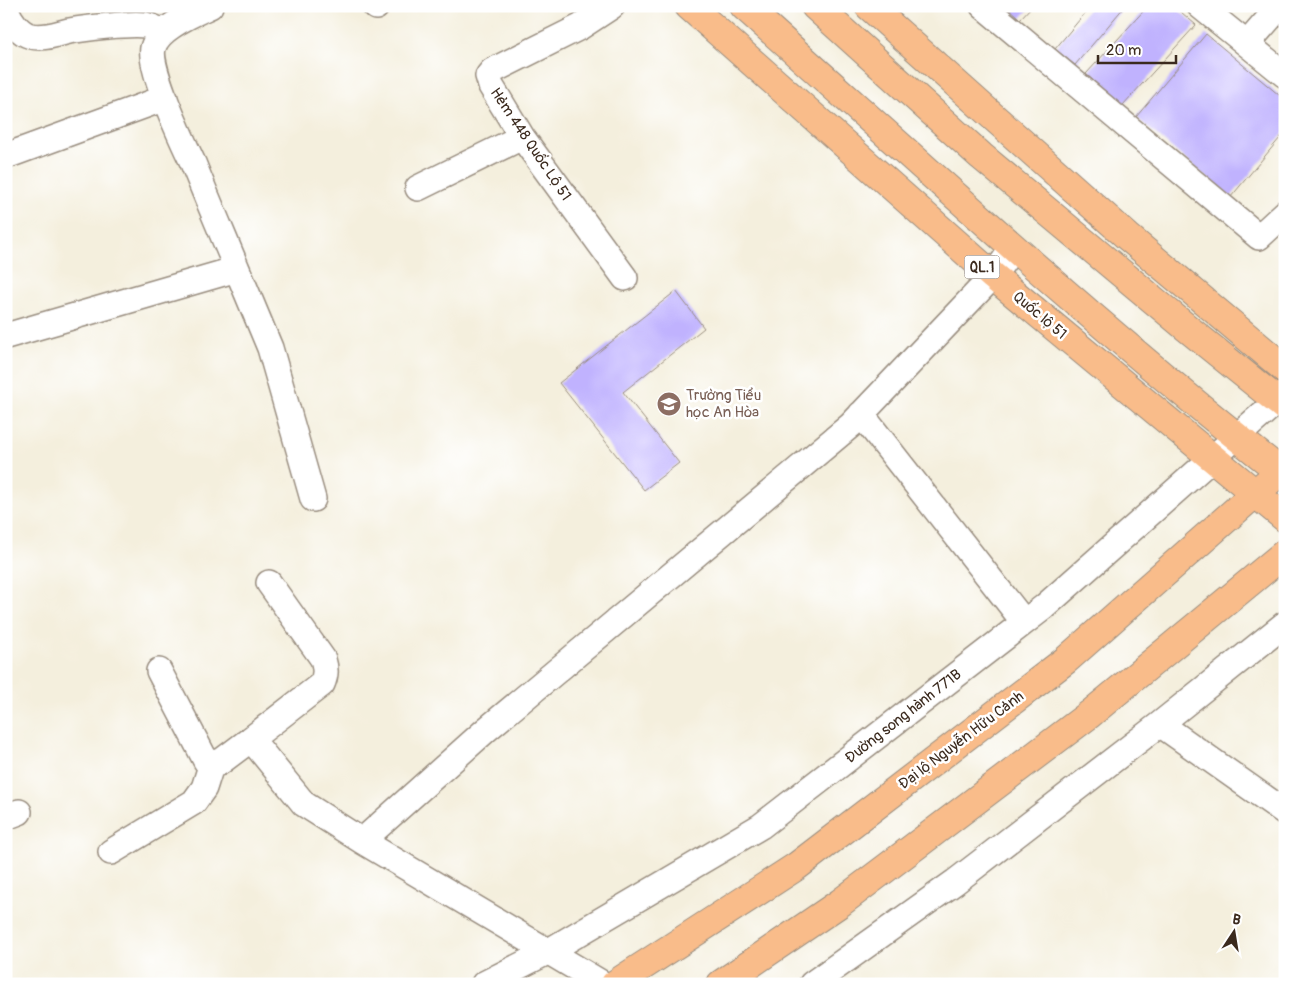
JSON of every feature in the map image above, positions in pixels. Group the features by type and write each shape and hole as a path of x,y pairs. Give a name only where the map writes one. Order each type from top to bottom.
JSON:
{"main road":[{"name":"Quốc lộ 51","path":"689,6 993,276 1285,518"},
{"name":"QL.1","path":"744,6 1014,248 1208,414 1283,471"},
{"path":"815,6 981,156 1187,328 1282,401"},
{"path":"869,6 1128,237 1285,369"},
{"name":"Đại lộ Nguyễn Hữu Cảnh","path":"615,984 797,866 1027,690 1066,660 1283,471"},
{"path":"722,984 840,902 1090,714 1285,553"}],"street":[{"path":"210,6 181,20 164,32 153,48 155,68 165,98 270,348 313,499"},
{"name":"Hẻm 448 Quốc Lộ 51","path":"612,6 580,27 492,71 488,76 491,86 522,137 625,278"},
{"path":"983,6 1259,237 1285,213"},
{"path":"1200,6 1285,75"},
{"path":"1247,44 1280,6"},
{"path":"6,8 9,17 19,29 29,36 46,37 69,31 127,25 147,25 164,32"},
{"path":"6,156 165,98"},
{"path":"418,188 522,137"},
{"path":"362,841 486,730 844,431 993,276 1014,248"},
{"path":"6,336 237,269"},
{"name":"Đường song hành 771B","path":"484,984 549,951 761,826 1044,606 1212,458 1282,401"},
{"path":"861,414 1024,622"},
{"path":"159,671 206,761 212,763 219,763 322,684 326,669 323,659 269,583"},
{"path":"812,984 954,882 1160,724 1285,624"},
{"path":"1160,724 1285,812"},
{"path":"251,739 304,804 362,841 603,984"},
{"path":"112,852 194,802 204,788 212,763"}],"building":[{"path":"1006,6 1032,6 1020,19"},
{"path":"1091,6 1125,6 1075,65 1055,49"},
{"path":"1148,6 1174,6 1196,25 1122,106 1086,74"},
{"path":"1206,34 1285,100 1285,132 1230,198 1136,117"},
{"path":"676,291 704,328 623,392 679,463 644,490 559,383"}],"place":[{"name":"Trường Tiểu học An Hòa","path":"669,404"}]}
